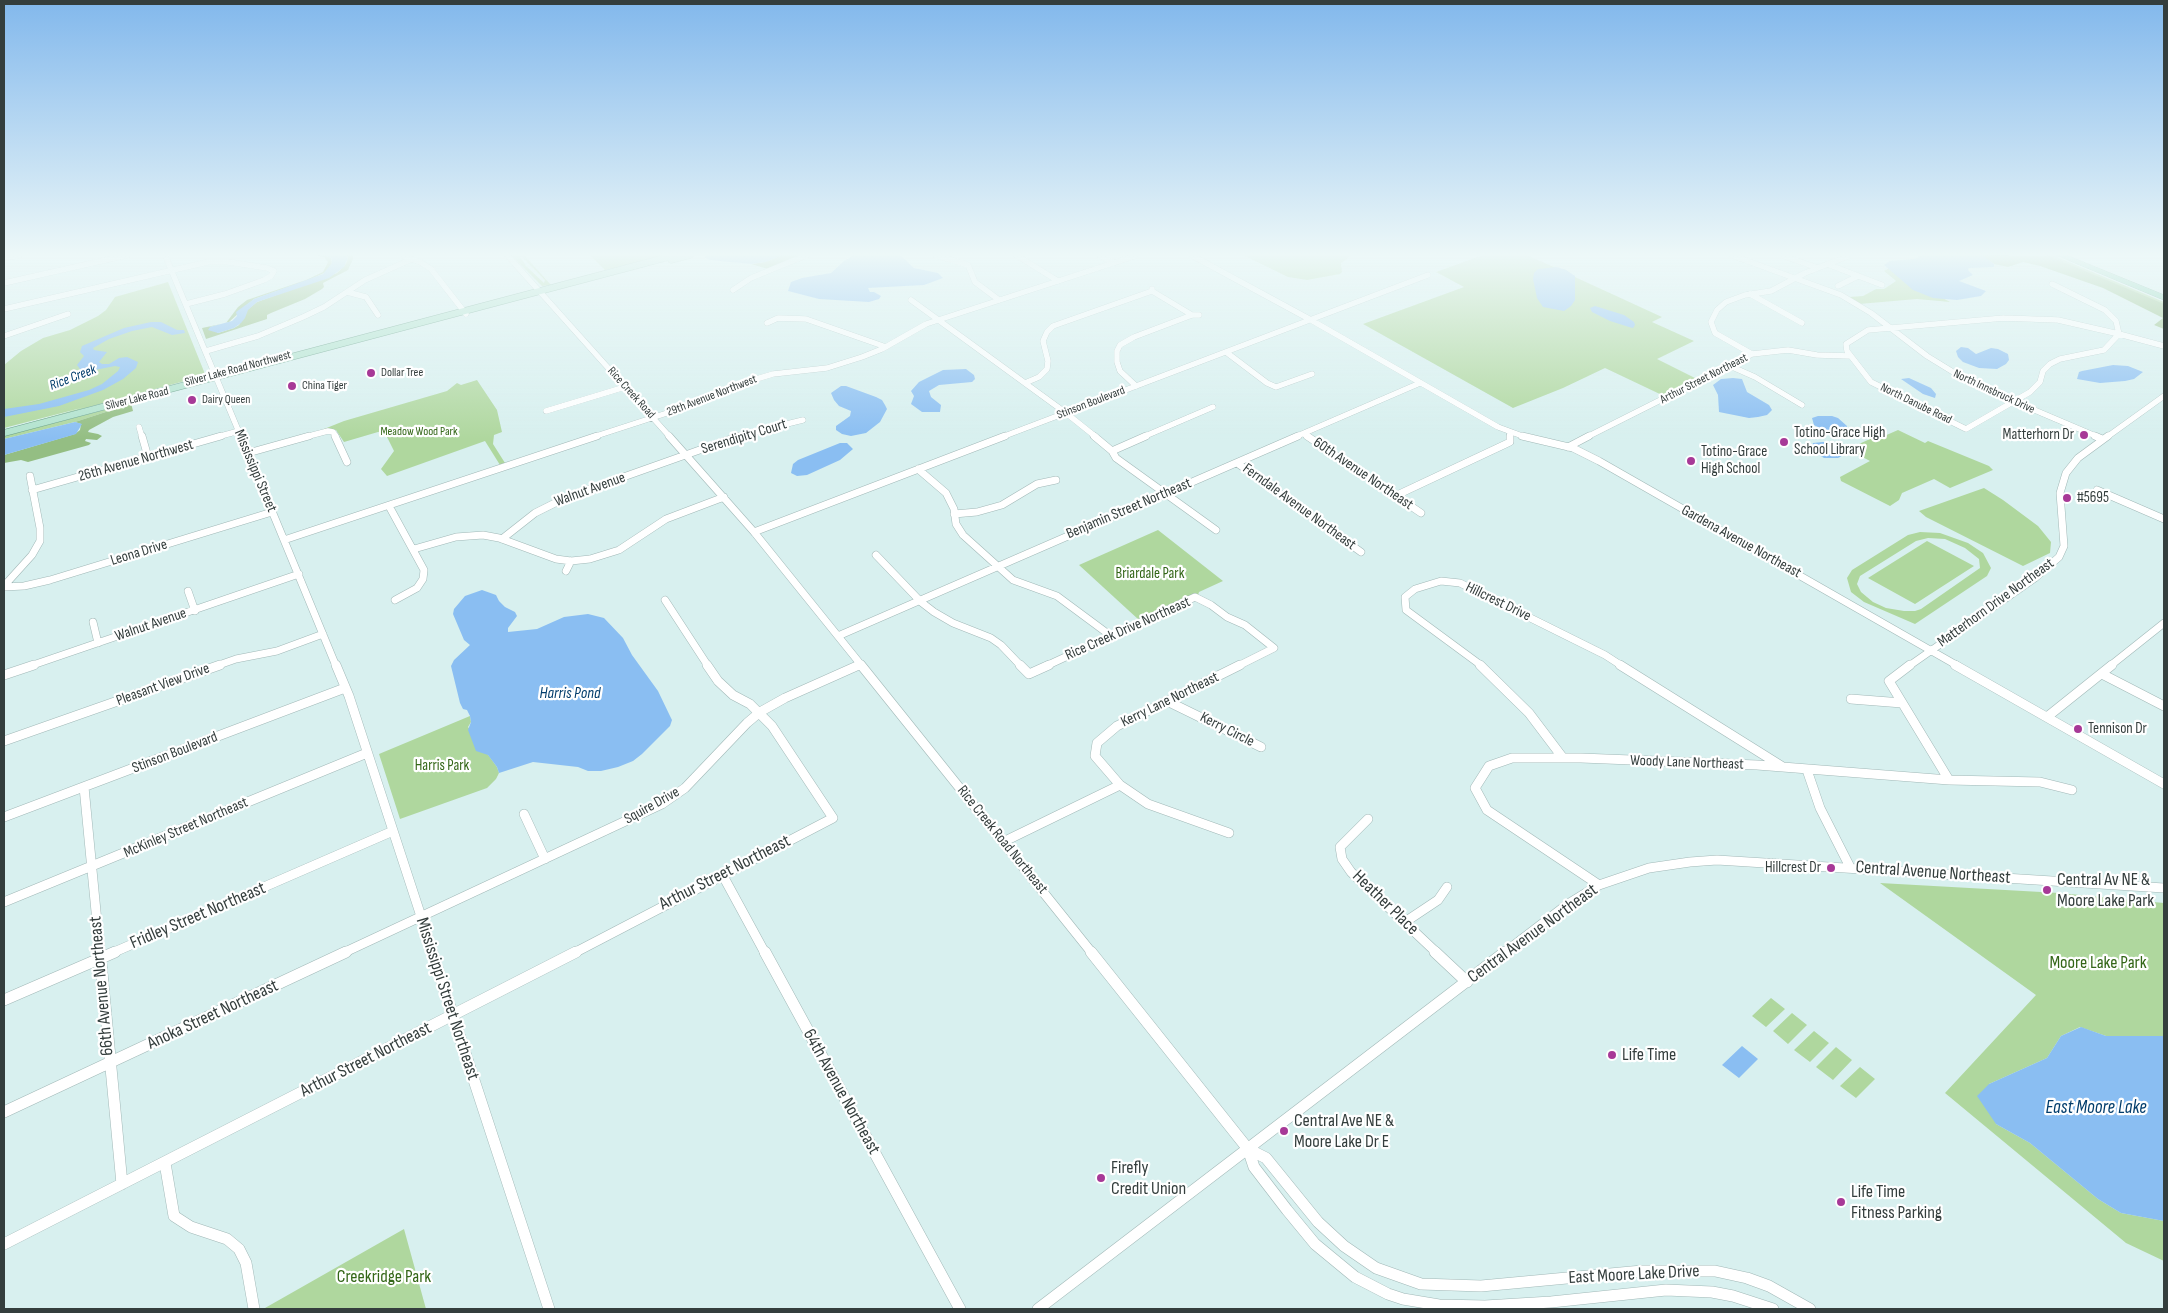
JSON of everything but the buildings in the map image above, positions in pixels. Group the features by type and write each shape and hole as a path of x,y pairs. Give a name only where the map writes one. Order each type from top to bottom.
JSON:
{"main road":[{"name":"Silver Lake Road","path":"4,433 449,316"}],"street":[{"path":"4,336 61,316"},
{"name":"Mississippi Street","path":"191,316 346,688"},
{"path":"206,351 258,336 304,316"},
{"name":"Rice Creek Road","path":"562,316 754,532"},
{"path":"933,316 1066,413 1112,450 1116,458 1216,530"},
{"name":"29th Avenue Northwest","path":"284,540 653,418 757,378 781,373 827,368 862,357 886,347 918,328 949,316"},
{"path":"1025,383 1039,377 1047,369 1048,361 1043,341 1047,332 1053,326 1080,316"},
{"path":"1136,386 1120,371 1117,357 1120,345 1134,337 1192,316"},
{"name":"Gardena Avenue Northeast","path":"1304,316 1498,427 1527,438 1568,447 1599,462 2164,784"},
{"name":"Stinson Boulevard","path":"754,532 1320,316"},
{"path":"1714,316 1711,322 1715,333 1752,354"},
{"path":"1790,316 1802,323"},
{"name":"North Innsbruck Drive","path":"1873,316 1950,371 1971,383 2102,439"},
{"path":"2111,316 2116,321 2119,334"},
{"path":"766,323 778,318 806,319 886,347"},
{"path":"1850,356 1846,344 1868,330 2026,318 2058,320 2164,346"},
{"path":"2013,402 2030,392 2040,382 2043,371 2050,364 2060,359 2104,350 2119,334"},
{"name":"Arthur Street Northeast","path":"1568,447 1752,354 1788,350 1817,355 1850,356"},
{"path":"1226,352 1267,384 1276,387 1312,374"},
{"name":"North Danube Road","path":"1850,356 1870,382 1966,429 2013,402"},
{"path":"1730,366 1755,377 1802,405"},
{"name":"Benjamin Street Northeast","path":"838,636 921,602 997,566 1163,493 1237,463 1420,383"},
{"path":"546,411 625,387"},
{"name":"Matterhorn Drive Northeast","path":"1902,703 1889,681 1930,650 2035,578 2059,558 2064,546 2060,493 2066,473 2078,458 2102,439 2164,396"},
{"path":"1112,450 1213,407"},
{"name":"Serendipity Court","path":"686,455 741,436 804,420"},
{"path":"139,427 148,457"},
{"path":"248,453 328,431 333,432 347,462"},
{"name":"26th Avenue Northwest","path":"32,490 239,432"},
{"path":"1395,496 1510,442 1510,432"},
{"name":"60th Avenue Northeast","path":"1304,434 1421,513"},
{"name":"Walnut Avenue","path":"502,539 522,522 556,501 686,455"},
{"name":"Ferndale Avenue Northeast","path":"1237,463 1362,552"},
{"path":"918,470 946,493 956,524 963,535 997,566 1014,580 1058,596 1111,636"},
{"path":"4,586 32,555 40,541 40,528 30,476"},
{"path":"954,514 977,512 1002,505 1037,484 1056,480"},
{"path":"2097,490 2164,519"},
{"path":"414,549 446,539 466,535 484,535 502,539 556,559 571,561 610,553 627,545 656,524 724,498"},
{"path":"389,506 423,566 423,578 412,592 395,600"},
{"name":"Leona Drive","path":"4,586 24,586 50,580 272,512"},
{"name":"Rice Creek Road Northeast","path":"754,532 1248,1149 1254,1167 1315,1244 1355,1277 1373,1287 1403,1299 1439,1305 1486,1308"},
{"path":"876,555 921,602"},
{"path":"566,571 571,561"},
{"name":"Walnut Avenue","path":"4,675 299,574"},
{"name":"Hillcrest Drive","path":"1563,758 1529,714 1482,666 1406,610 1405,597 1415,589 1441,581 1460,583 1605,655 1785,768"},
{"path":"188,591 195,611"},
{"name":"Rice Creek Drive Northeast","path":"921,602 953,623 991,638 1029,674 1195,597 1212,605 1227,617 1245,625 1274,648"},
{"path":"665,600 718,681 725,689 760,712"},
{"path":"94,622 98,643"},
{"path":"2047,716 2164,623"},
{"name":"Pleasant View Drive","path":"4,741 236,659 277,650 323,634"},
{"name":"Kerry Lane Northeast","path":"1229,833 1148,804 1120,785 1095,756 1097,743 1117,726 1274,648"},
{"name":"Squire Drive","path":"421,918 671,800 760,712 785,698 861,664"},
{"path":"2102,674 2164,706"},
{"name":"Stinson Boulevard","path":"4,817 346,688"},
{"name":"Mississippi Street Northeast","path":"346,688 549,1309"},
{"path":"1851,699 1902,703 1949,780"},
{"name":"Kerry Circle","path":"1167,701 1260,747"},
{"name":"Arthur Street Northeast","path":"4,1244 453,1016 722,874 833,818 772,726 760,712"},
{"name":"McKinley Street Northeast","path":"4,902 367,753"},
{"name":"Woody Lane Northeast","path":"1599,885 1487,810 1475,788 1489,766 1512,758 1563,758 1785,768 1949,780 2040,782 2072,790"},
{"path":"1807,770 1820,808 1850,867"},
{"path":"1003,842 1120,785"},
{"name":"66th Avenue Northeast","path":"84,787 122,1184"},
{"path":"524,814 545,859"},
{"name":"Heather Place","path":"1368,819 1345,840 1340,848 1342,859 1351,872 1467,982"},
{"name":"Fridley Street Northeast","path":"4,1000 393,831"},
{"name":"Central Avenue Northeast","path":"1038,1309 1568,904 1599,885 1649,868 1703,860 1850,867 2164,888"},
{"name":"64th Avenue Northeast","path":"722,874 960,1309"},
{"path":"1405,922 1438,900 1447,887"},
{"name":"Anoka Street Northeast","path":"4,1112 421,918"},
{"name":"Rice Creek Road Northeast","path":"1248,1149 1266,1158 1308,1210 1332,1236 1376,1268 1421,1284 1481,1286"},
{"path":"165,1163 174,1216 191,1228 227,1238 239,1249 246,1263 254,1309"},
{"name":"East Moore Lake Drive","path":"1481,1286 1642,1271 1715,1271 1747,1278 1769,1286 1810,1309"},
{"name":"East Moore Lake Drive","path":"1486,1308 1666,1290 1712,1292 1733,1296 1773,1309"}],"green space":[{"path":"97,316 182,316 205,374 4,430 85,407 4,428 4,365 21,351 43,338 70,330"},
{"path":"231,316 235,316 226,323"},
{"path":"244,316 267,316 267,319 206,339 202,328 222,324 210,327 218,333 239,325"},
{"path":"1384,316 1660,316 1662,317 1652,322 1694,341 1657,359 1697,379 1664,396 1605,368 1563,388 1513,408 1363,324"},
{"path":"2160,316 2164,316 2164,329 2154,325 2163,318"},
{"name":"Meadow Wood Park","path":"477,380 497,410 502,432 494,435 493,444 505,463 500,465 485,441 387,476 381,469 394,451 385,433 378,432 344,442 336,430 324,429 344,421 447,391 457,383 461,385"},
{"path":"131,403 121,410 112,410 75,422 4,439 4,436"},
{"path":"131,403 133,411 113,417 89,430 88,432 102,436 97,440 86,439 85,441 91,443 89,445 28,462 21,460 4,463 4,455 75,434 80,430 81,424 75,422 112,410 123,409"},
{"path":"1898,430 1925,443 1928,441 1989,466 1993,470 1950,488 1934,479 1902,493 1899,500 1890,506 1841,481 1840,477 1870,461 1851,451 1850,448 1879,435 1882,437"},
{"path":"1984,488 2038,526 2051,542 2050,553 2023,566 1926,517 1919,511"},
{"name":"Briardale Park","path":"1158,530 1223,581 1199,592 1198,595 1139,620 1079,565"},
{"path":"1920,532 1940,533 1968,543 1983,553 1991,568 1987,576 1915,624 1864,602 1851,592 1847,578 1852,570 1908,535","holes":["1928,538 1945,539 1965,548 1979,559 1980,568 1921,609 1904,611 1886,608 1873,602 1861,592 1857,584 1860,576 1916,541"]},
{"path":"1927,541 1974,566 1915,604 1868,578"},
{"name":"Harris Park","path":"470,716 471,722 468,727 497,767 499,773 496,779 487,788 400,819 379,754"},
{"name":"Moore Lake Park","path":"1880,883 2059,893 2164,903 2164,1036 2106,1036 2080,1027 2061,1036 2047,1058 1989,1084 1996,1124 2030,1143 2098,1199 2121,1213 2164,1221 2164,1261 2126,1243 1945,1093 2036,995"},
{"path":"1771,998 1785,1009 1766,1027 1752,1016"},
{"path":"1792,1013 1807,1025 1788,1044 1773,1031"},
{"path":"1814,1031 1829,1043 1810,1062 1794,1050"},
{"path":"1836,1047 1852,1060 1833,1080 1816,1067"},
{"path":"1860,1067 1875,1079 1856,1098 1840,1086"},
{"name":"Creekridge Park","path":"404,1229 426,1309 265,1308"}],"water":[{"path":"237,316 246,316 234,328 218,333 208,330 210,327 232,321"},
{"path":"1601,316 1626,316 1635,325 1633,328"},
{"path":"151,322 161,322 177,330 184,330 185,333 172,335 152,327 132,331 109,339 93,348 94,350 107,352 99,362 109,364 119,358 127,357 138,362 136,368 123,379 103,390 59,406 4,417 4,409 39,404 89,390 102,384 118,371 120,367 115,366 90,371 80,369 77,365 84,356 80,352 82,346 124,328"},
{"path":"1961,347 1968,348 1976,354 1991,348 1998,349 2008,354 2009,360 1997,369 1979,368 1963,362 1958,357 1956,351"},
{"path":"2113,365 2128,366 2143,372 2134,379 2125,381 2100,383 2077,379 2079,372"},
{"path":"966,369 974,375 975,379 972,382 939,385 929,391 931,397 941,405 940,412 922,412 911,404 914,396 911,391 919,382 943,370"},
{"path":"1909,378 1931,388 1936,394 1935,398 1923,394 1901,379"},
{"path":"1721,379 1742,379 1747,392 1769,405 1772,410 1767,415 1749,418 1719,412 1718,395 1713,385"},
{"path":"841,386 876,397 882,400 885,405 887,409 880,422 866,433 851,436 836,430 836,426 850,416 851,411 839,406 831,393"},
{"path":"1818,416 1838,418 1847,426 1847,429 1840,432 1824,431 1814,425 1812,418"},
{"path":"75,422 82,424 76,434 4,455 4,439"},
{"path":"1827,442 1842,452 1842,456 1838,458 1824,458 1811,450 1813,443"},
{"path":"840,443 847,443 853,449 840,460 807,475 797,476 791,473 793,464 798,460"},
{"name":"Harris Pond","path":"482,590 496,595 505,607 515,612 517,616 508,628 508,632 537,629 564,617 588,614 604,618 623,638 632,655 658,691 672,720 670,726 642,754 633,761 618,767 601,771 588,771 578,767 533,762 499,773 488,755 476,751 468,730 471,722 470,716 460,703 451,666 454,660 470,645 464,640 453,614 454,609 465,596"},
{"name":"East Moore Lake","path":"2081,1027 2106,1036 2164,1036 2164,1221 2121,1213 2098,1199 2030,1143 1996,1124 1977,1096 1989,1084 2047,1058 2061,1036"},
{"path":"1742,1046 1758,1059 1739,1078 1722,1065"}],"place":[{"name":"Dollar Tree","path":"371,373"},
{"name":"China Tiger","path":"292,386"},
{"name":"Dairy Queen","path":"192,400"},
{"name":"Matterhorn Dr","path":"2084,435"},
{"name":"Totino-Grace High School Library","path":"1784,442"},
{"name":"Totino-Grace High School","path":"1691,461"},
{"name":"#5695","path":"2067,498"},
{"name":"Tennison Dr","path":"2078,729"},
{"name":"Hillcrest Dr","path":"1831,868"},
{"name":"Central Av NE & Moore Lake Park","path":"2047,890"},
{"name":"Life Time","path":"1612,1055"},
{"name":"Central Ave NE & Moore Lake Dr E","path":"1284,1131"},
{"name":"Firefly Credit Union","path":"1101,1178"},
{"name":"Life Time Fitness Parking","path":"1841,1202"}],"water label":[{"name":"Rice Creek","path":"73,378"}]}
